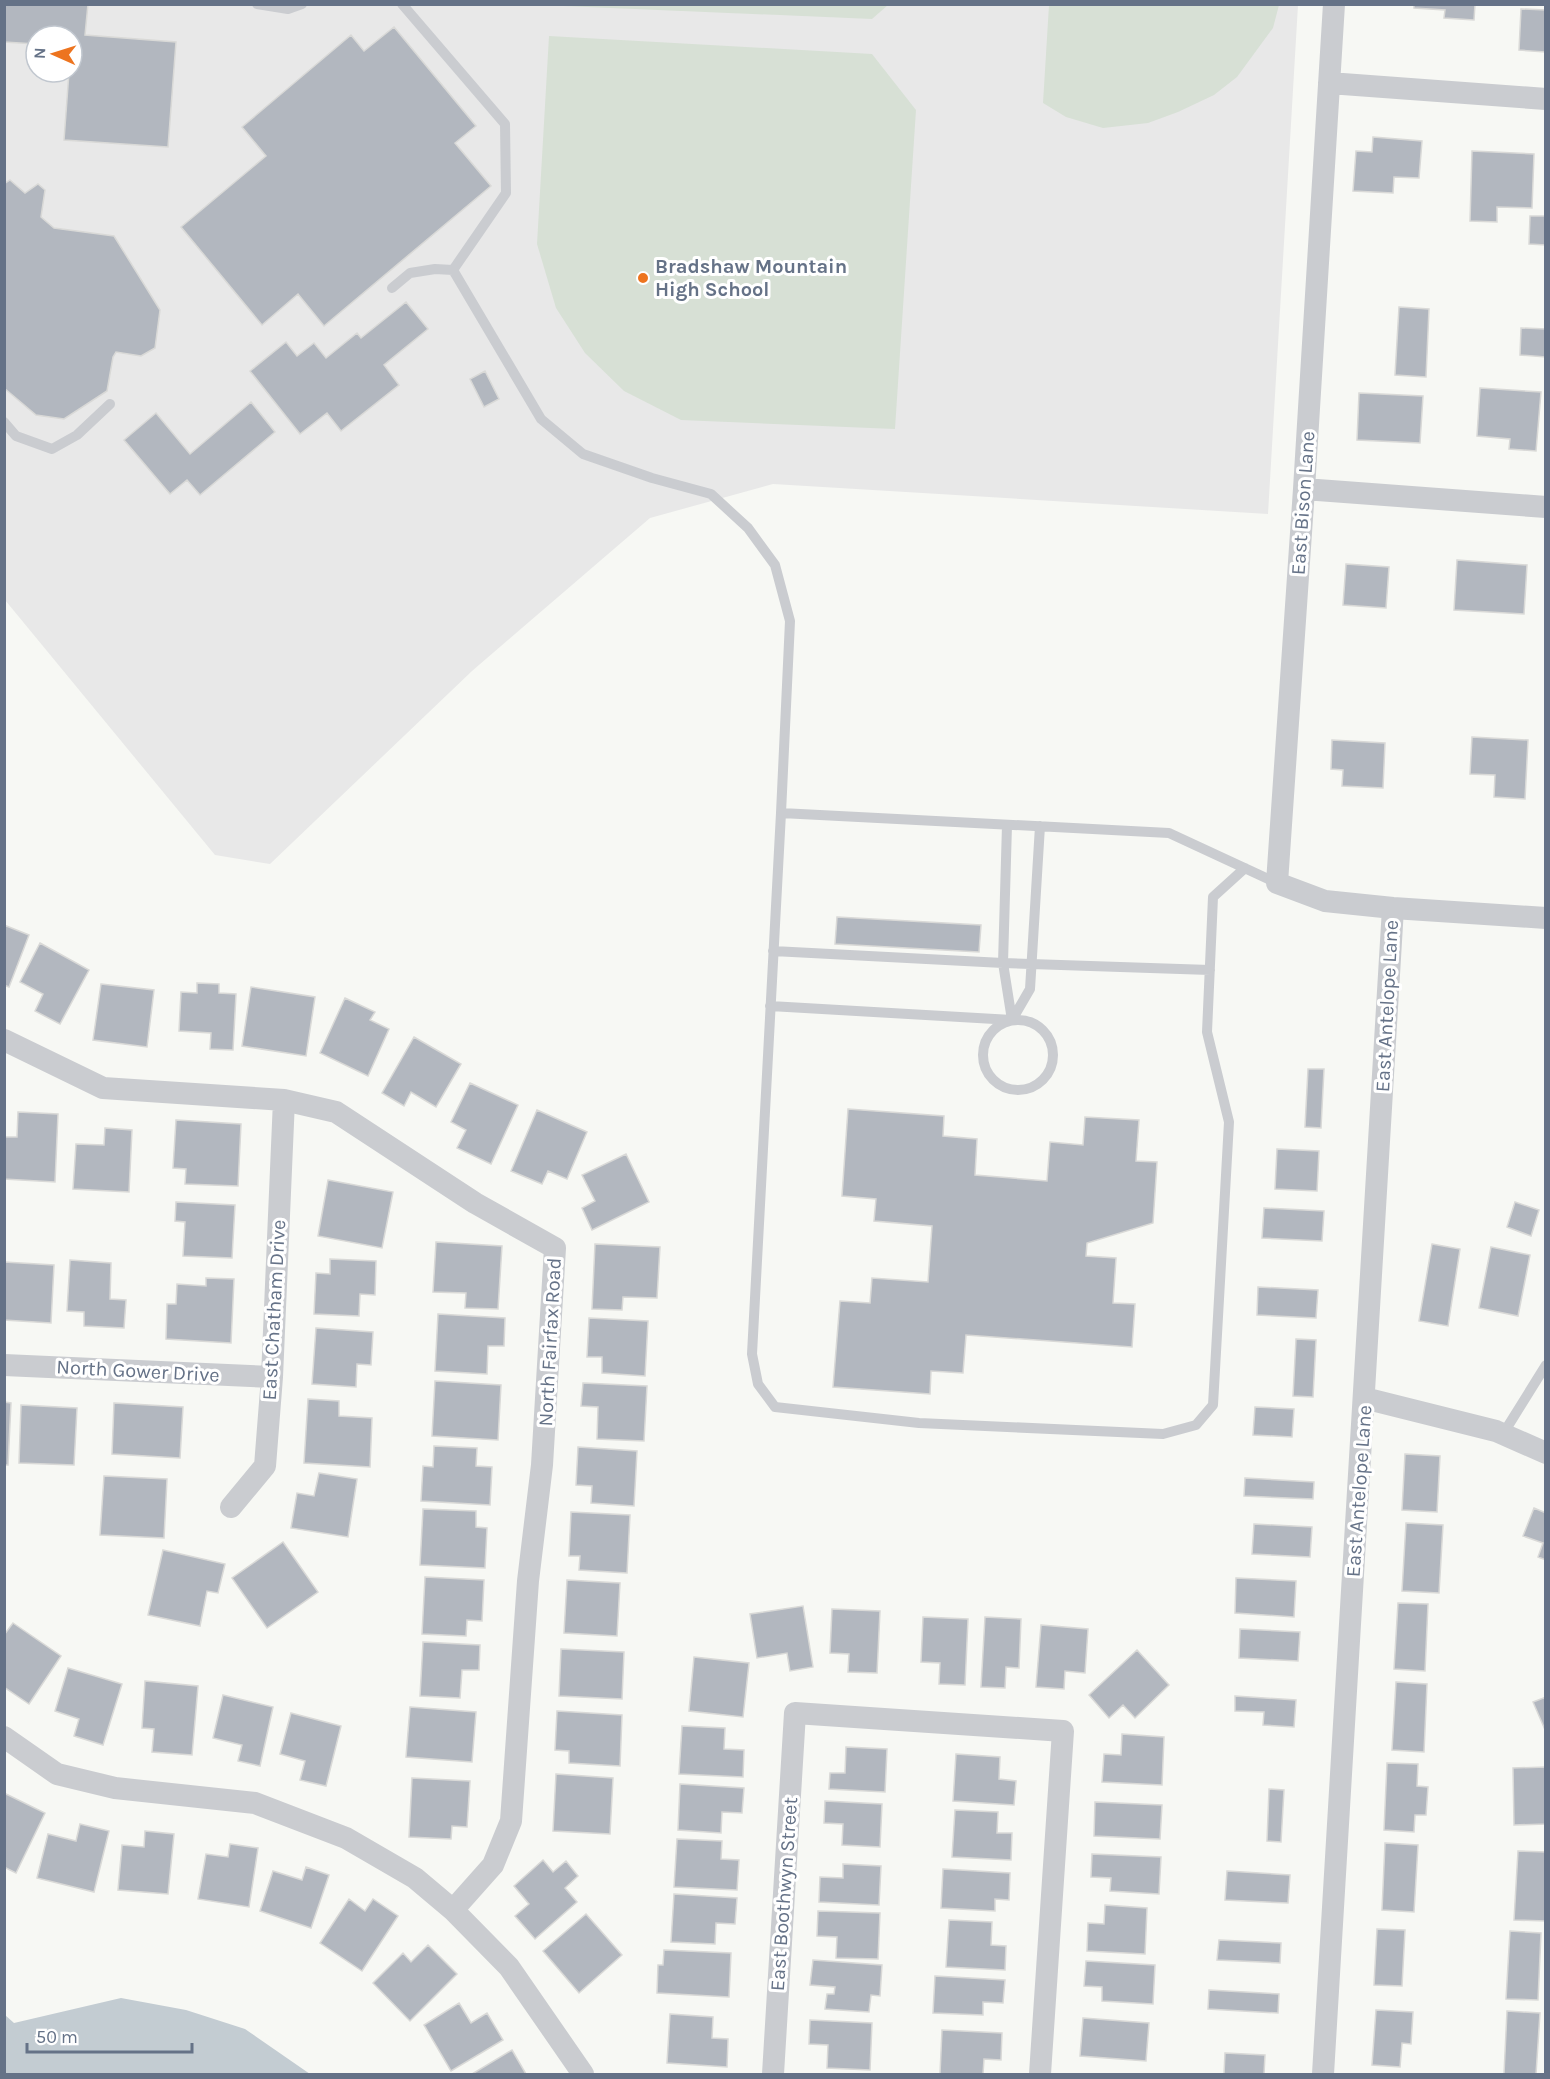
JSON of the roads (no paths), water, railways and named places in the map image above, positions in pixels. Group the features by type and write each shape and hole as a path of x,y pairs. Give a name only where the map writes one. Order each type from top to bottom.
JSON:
{"street":[{"name":"East Bison Lane","path":"1277,883 1334,4"},
{"path":"1329,83 1545,99"},
{"path":"1304,489 1545,507"},
{"path":"1277,883 1325,901 1545,918"},
{"name":"East Antelope Lane","path":"1323,2074 1393,908"},
{"name":"North Fairfax Road","path":"4,1040 103,1088 284,1100 336,1112 475,1203 555,1248 542,1465 528,1581 512,1821 493,1865 453,1910"},
{"name":"East Chatham Drive","path":"231,1507 265,1466 272,1377 284,1100"},
{"name":"North Gower Drive","path":"4,1365 272,1377"},
{"path":"1364,1398 1503,1434 1545,1454"},
{"name":"East Boothwyn Street","path":"773,2074 795,1713 1063,1731 1040,2074"},
{"path":"4,1737 57,1774 115,1788 255,1803 346,1838 415,1878 453,1910 509,1967 583,2074"}],"lane":[{"path":"257,4 288,9 302,4"},
{"path":"402,4 505,124 506,193 453,270"},
{"path":"392,288 410,273 435,269 453,270"},
{"path":"453,270 541,419 583,454 652,478 711,494 748,528 775,565 790,621 752,1354 758,1384 776,1407 919,1423 1163,1434 1196,1425 1213,1405 1229,1122 1207,1032 1213,897 1245,868"},
{"path":"4,422 16,436 52,449 77,435 110,404"},
{"path":"781,813 1169,833 1277,883"},
{"path":"1007,825 1003,963 1012,1020"},
{"path":"770,1006 1012,1020 1023,1020 1034,1023 1050,1040 1053,1062 1049,1073 1032,1088 1010,1090 999,1085 990,1077 984,1066 983,1054 985,1042 991,1032 1000,1024 1012,1020 1030,989 1040,826"},
{"path":"773,951 1003,963 1210,970"},
{"path":"1503,1434 1545,1365"}],"place":[{"name":"Bradshaw Mountain High School","path":"643,278"}]}
